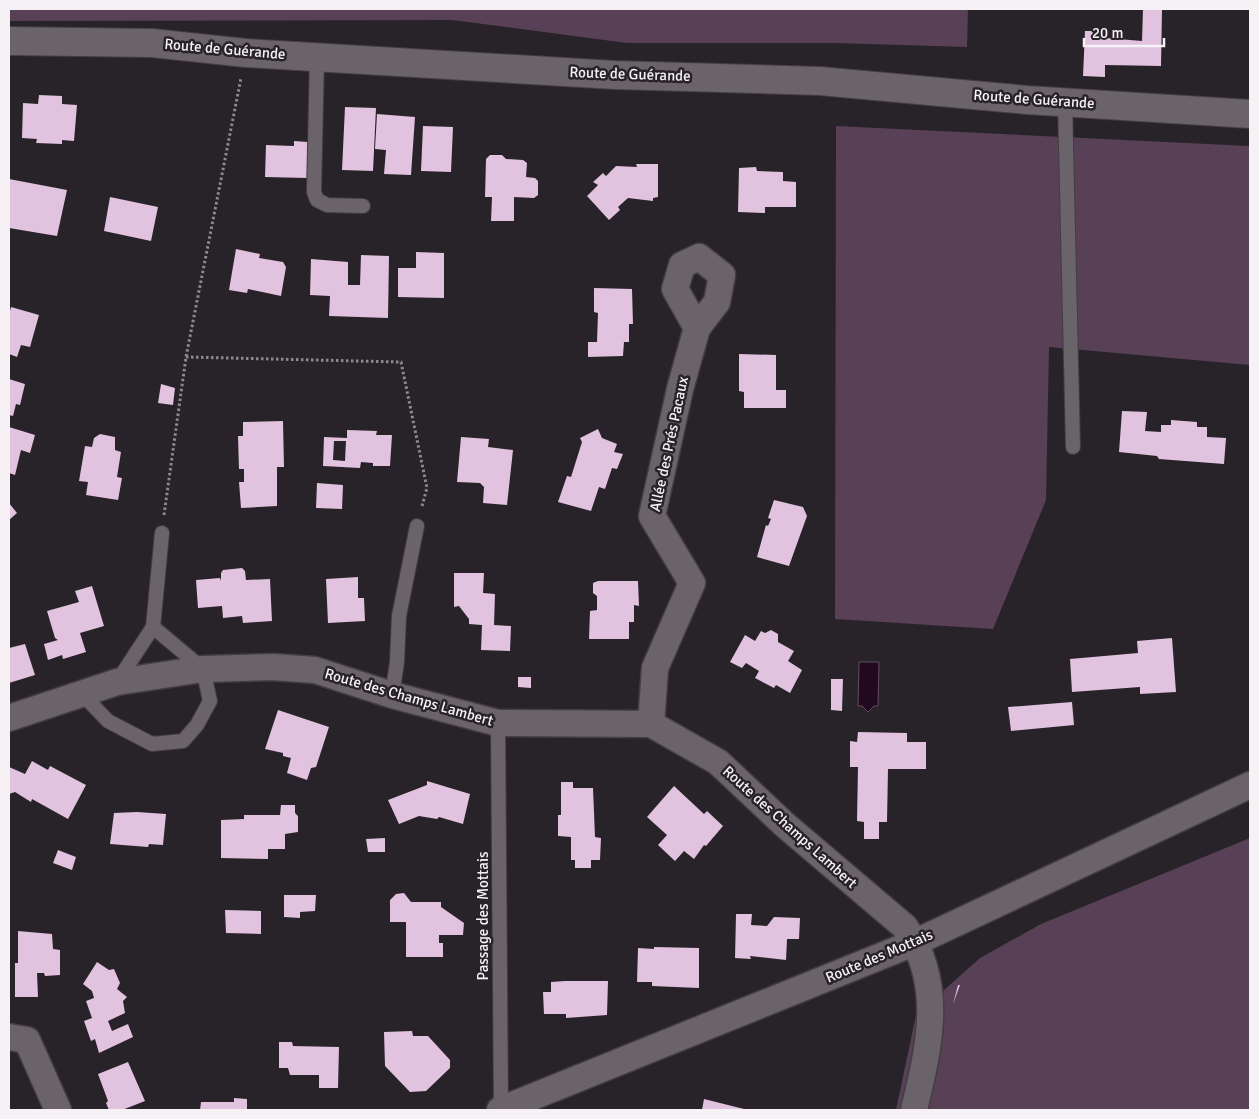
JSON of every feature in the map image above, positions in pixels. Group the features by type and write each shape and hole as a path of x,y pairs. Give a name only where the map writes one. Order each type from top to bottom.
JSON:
{"street":[{"name":"Route de Guérande","path":"9,41 152,43 317,57 615,74 820,81 1064,102 1250,114"},
{"name":"Allée des Prés Pacaux","path":"651,724 655,668 692,582 652,516 680,389 697,328"},
{"name":"Route des Champs Lambert","path":"9,718 117,682 203,669 273,667 315,670 392,695 498,723 651,724 718,762 785,825 905,927 916,942 923,957 930,997 930,1034 914,1110"},
{"name":"Route des Mottais","path":"500,1110 916,942 1250,785"},
{"path":"9,1037 26,1040 58,1110"}],"lane":[{"path":"317,57 314,192 317,200 327,205 363,206"},
{"path":"1064,102 1073,447"},
{"path":"392,695 399,616 417,526"},
{"path":"117,682 153,627 162,533"},
{"path":"82,694 108,721 152,744 183,741 197,725 210,702 203,669 153,627"},
{"name":"Passage des Mottais","path":"498,723 500,1110"}],"path":[{"path":"162,533 186,357 246,52"},
{"path":"186,357 401,362 427,488 417,526"}],"shaded area":[{"path":"9,9 968,9 967,47 836,43 627,43 452,20 9,21"},
{"path":"1250,112 1250,365 1049,347 1046,500 993,629 835,619 836,126 1249,146"},
{"path":"859,662 879,662 878,706 874,706 868,712 862,706 858,706"},
{"path":"1250,838 1250,1110 896,1110 916,1015 980,958 1041,924"}],"building":[{"path":"1143,9 1162,9 1161,66 1105,65 1105,77 1083,76 1085,31 1106,31 1106,38 1142,41"},
{"path":"39,95 62,96 62,104 77,105 74,141 62,140 62,144 36,143 37,139 22,138 23,103 38,104"},
{"path":"345,107 376,108 373,171 342,170"},
{"path":"377,114 415,117 411,175 384,174 386,150 375,149"},
{"path":"423,126 453,127 451,172 421,171"},
{"path":"294,141 308,142 307,178 265,177 266,145 294,146"},
{"path":"490,155 502,155 506,159 523,160 527,163 526,177 535,178 538,181 538,195 534,198 514,197 514,221 491,221 492,197 485,197 486,159"},
{"path":"636,164 658,164 658,197 653,198 653,201 628,198 618,207 620,210 609,220 587,196 598,185 593,182 603,173 606,176 616,166 637,167"},
{"path":"756,167 757,171 783,172 783,181 796,182 796,207 765,207 765,213 738,212 739,168"},
{"path":"9,179 67,190 57,236 9,228"},
{"path":"110,197 158,207 151,241 104,231"},
{"path":"236,249 260,254 259,258 283,262 286,267 281,296 248,289 247,293 229,290"},
{"path":"416,252 444,253 444,298 398,297 398,268 416,268"},
{"path":"361,255 389,256 388,318 329,316 330,296 310,295 311,259 348,262 348,285 360,285"},
{"path":"594,288 632,289 633,324 629,324 629,342 624,342 623,356 588,357 588,342 597,342 598,313 594,312"},
{"path":"11,307 39,315 30,347 21,345 17,357 9,354 9,315"},
{"path":"739,354 776,355 776,390 786,390 786,408 744,408 744,392 739,391"},
{"path":"9,379 25,384 20,405 16,404 13,416 9,415"},
{"path":"161,384 175,388 173,405 158,403"},
{"path":"1122,411 1147,412 1145,431 1161,432 1161,425 1171,425 1171,420 1197,422 1197,427 1207,427 1207,437 1226,438 1224,464 1159,459 1157,456 1119,452"},
{"path":"283,421 284,467 277,467 277,506 241,508 239,482 244,482 244,469 239,469 238,436 243,436 243,422"},
{"path":"9,427 35,435 30,453 21,450 15,475 9,473"},
{"path":"598,429 602,438 617,444 614,452 623,454 617,469 612,468 605,489 599,487 591,511 558,502 567,476 571,477 582,442 580,438"},
{"path":"347,430 377,431 376,435 392,435 390,466 373,466 373,463 361,462 360,468 323,466 324,437 347,438","holes":["334,441 346,441 345,461 333,460"]},
{"path":"100,434 115,437 115,450 121,452 117,477 122,478 118,500 86,495 88,482 79,481 85,446 92,447 94,438"},
{"path":"461,437 489,439 488,447 513,450 507,505 483,503 484,487 480,483 457,482"},
{"path":"317,483 343,485 342,509 316,508"},
{"path":"774,500 803,507 807,516 789,566 757,557 766,525 768,526 771,519 768,518"},
{"path":"9,503 17,513 9,520"},
{"path":"242,568 245,571 246,580 270,579 272,621 243,623 242,616 223,618 222,606 198,608 196,580 220,578 221,581 223,570"},
{"path":"454,573 484,573 483,593 495,594 494,625 511,626 510,651 481,650 482,625 469,624 469,619 459,606 454,607"},
{"path":"358,577 358,598 364,598 365,621 328,623 326,579"},
{"path":"598,581 638,581 639,606 634,605 634,622 629,622 629,639 589,639 590,611 597,610 597,596 593,593 593,583"},
{"path":"92,586 104,626 80,633 86,652 63,659 62,655 48,660 44,644 58,640 55,638 47,611 79,602 75,591"},
{"path":"771,630 778,634 778,642 794,651 788,661 802,670 790,693 776,685 774,688 755,678 759,671 746,663 742,668 730,662 745,635 755,641 761,631 765,633"},
{"path":"1172,638 1176,692 1140,694 1140,687 1072,692 1070,659 1138,653 1137,641"},
{"path":"25,644 35,675 9,683 9,648"},
{"path":"518,677 531,677 531,688 518,687"},
{"path":"831,679 843,679 842,711 831,710"},
{"path":"1072,702 1074,725 1011,731 1008,707"},
{"path":"278,710 329,727 316,767 311,768 307,780 287,773 291,758 283,756 283,753 265,749"},
{"path":"858,732 907,733 907,742 926,742 926,769 888,769 887,822 879,822 879,839 864,839 864,822 857,821 858,767 850,767 850,741 857,742"},
{"path":"32,761 48,770 50,766 86,785 68,819 32,799 31,802 15,792 9,794 9,767 25,774"},
{"path":"427,781 470,794 463,824 439,817 437,819 419,816 399,824 388,800 427,785"},
{"path":"561,782 573,782 573,788 593,788 595,837 601,838 600,860 591,860 591,868 575,868 575,860 571,860 571,837 558,836 558,815 561,815"},
{"path":"674,786 704,814 707,811 723,826 706,846 704,845 694,859 684,851 675,861 658,845 667,835 647,817"},
{"path":"281,805 295,805 295,813 298,816 298,832 285,834 285,849 268,849 268,859 221,858 221,820 244,819 244,815 280,815"},
{"path":"114,813 166,814 163,845 149,844 148,847 110,844"},
{"path":"385,838 385,852 368,852 366,839"},
{"path":"58,850 76,857 72,870 53,863"},
{"path":"404,893 411,902 441,902 441,907 464,923 463,935 439,935 439,943 443,943 443,957 406,957 406,922 390,922 390,900 396,894"},
{"path":"284,895 316,895 315,911 300,912 300,918 284,917"},
{"path":"225,910 261,911 261,934 226,933"},
{"path":"736,914 752,914 751,925 767,926 774,917 800,918 799,939 787,939 786,960 750,956 751,959 735,958"},
{"path":"18,931 52,934 53,949 60,950 60,975 45,976 44,973 37,973 38,997 15,997 15,963 18,963"},
{"path":"654,947 699,948 699,988 652,986 652,982 637,982 638,948 654,949"},
{"path":"97,962 109,970 114,969 120,983 117,989 127,997 123,1001 125,1013 108,1021 112,1031 128,1024 133,1037 99,1053 95,1039 91,1041 84,1021 92,1018 86,1001 94,998 92,991 83,984"},
{"path":"608,981 607,1015 566,1018 566,1014 544,1014 543,992 551,992 551,982"},
{"path":"958,985 960,985 953,1004"},
{"path":"412,1031 413,1036 428,1036 450,1060 450,1068 426,1091 410,1092 385,1066 384,1032"},
{"path":"279,1042 292,1042 293,1046 339,1047 338,1088 319,1088 319,1075 290,1075 288,1068 279,1068"},
{"path":"128,1062 145,1101 122,1110 109,1110 106,1103 108,1101 98,1074"},
{"path":"234,1098 247,1099 247,1110 200,1110 201,1102 234,1102"},
{"path":"704,1099 744,1109 744,1110 702,1110"}]}
